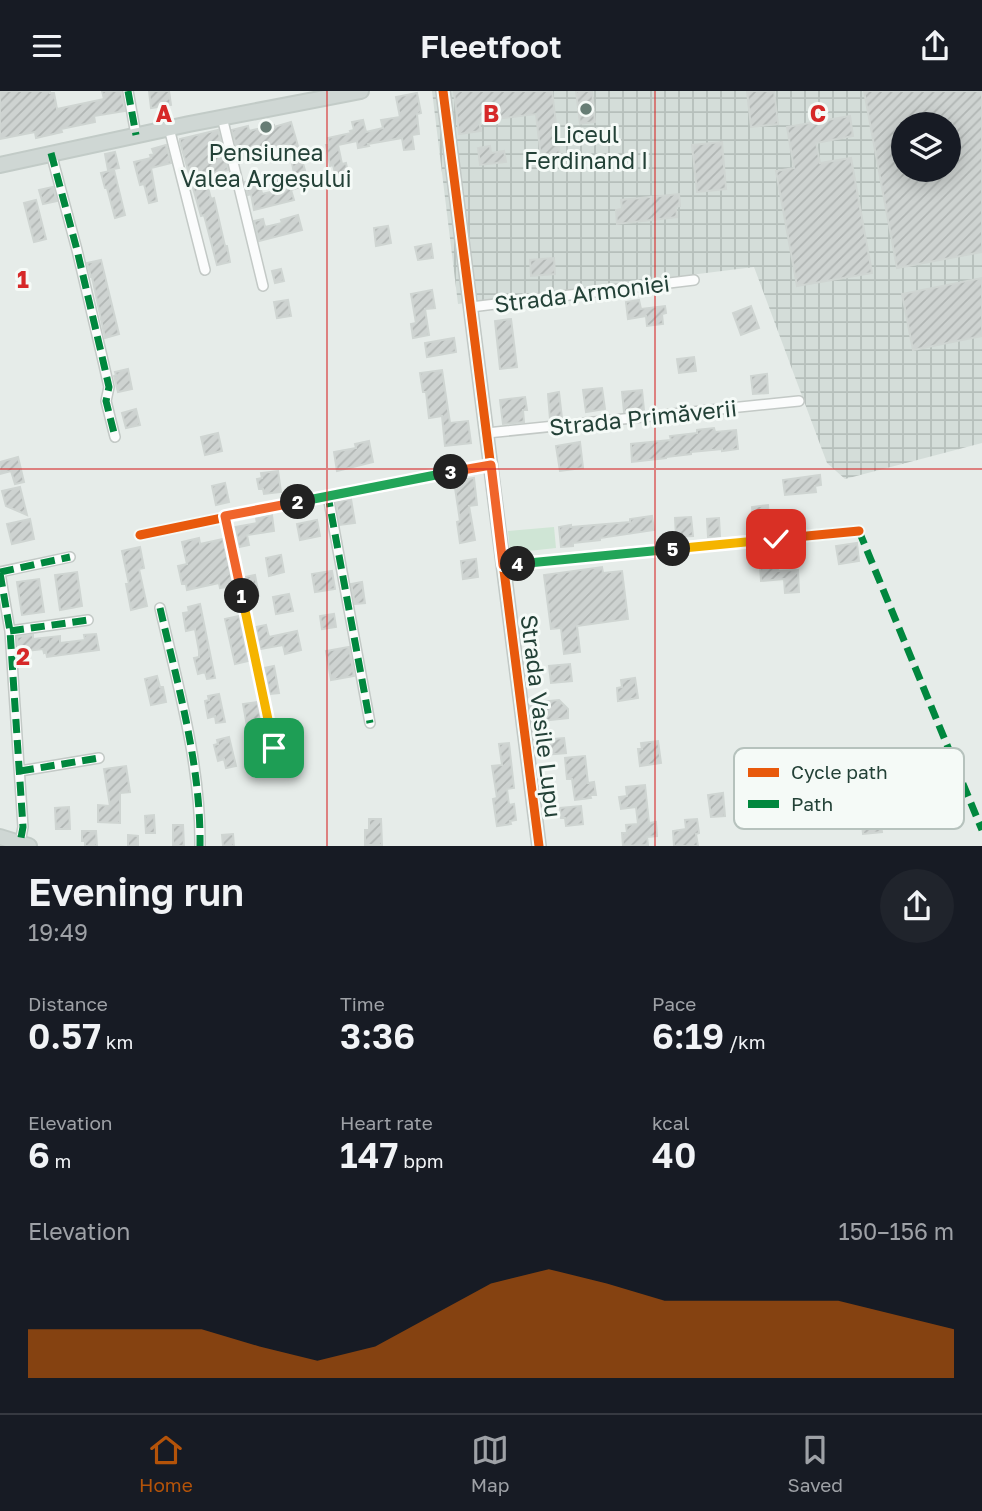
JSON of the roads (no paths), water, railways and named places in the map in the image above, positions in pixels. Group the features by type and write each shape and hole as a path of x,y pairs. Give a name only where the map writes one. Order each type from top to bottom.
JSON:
{"main road":[{"path":"0,165 222,117 361,91"},
{"name":"Strada Vasile Lupu","path":"443,91 539,846"},
{"path":"0,837 25,845"}],"street":[{"path":"128,91 136,135"},
{"path":"222,117 262,286"},
{"path":"169,128 205,270"},
{"path":"51,153 109,387 106,401 115,437"},
{"name":"Strada Armoniei","path":"471,307 694,280"},
{"name":"Strada Primăverii","path":"487,433 799,401"},
{"path":"140,535 491,465"},
{"path":"328,496 370,723"},
{"path":"225,516 274,748"},
{"path":"503,565 859,531"},
{"path":"25,845 10,631 0,573 71,557"},
{"path":"160,608 192,749 197,781 200,846"},
{"path":"10,631 88,620"},
{"path":"20,771 99,758"}],"place":[{"name":"Liceul Ferdinand I","path":"586,109"},
{"name":"Pensiunea Valea Argeșului","path":"266,127"}]}
